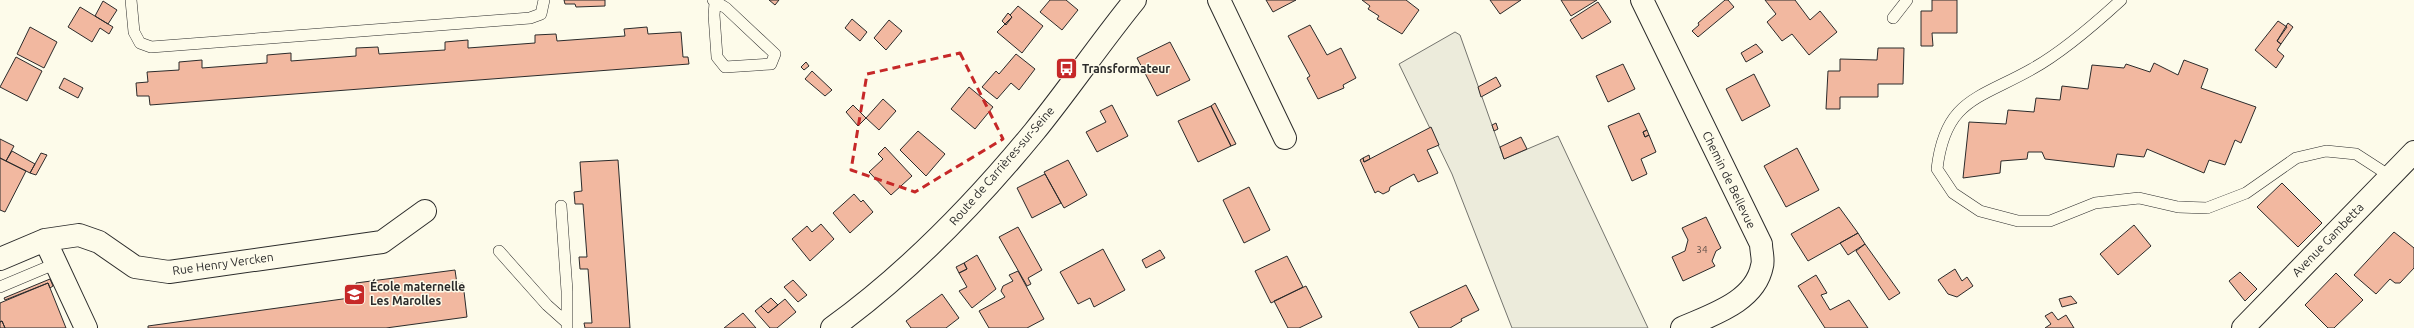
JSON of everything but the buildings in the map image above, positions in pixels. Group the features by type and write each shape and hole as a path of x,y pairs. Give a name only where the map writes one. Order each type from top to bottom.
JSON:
{"street":[{"path":"1220,0 1286,138"},
{"name":"Chemin de Bellevue","path":"1642,0 1760,244 1763,265 1757,283 1744,297 1682,328"},
{"name":"Route de Carrières-sur-Seine","path":"832,328 858,309 913,262 964,214 1034,132 1131,1"},
{"name":"Avenue Gambetta","path":"2243,328 2414,152"},
{"name":"Rue Henry Vercken","path":"0,258 45,240 79,235 99,242 135,267 169,272 382,242 425,211"},
{"path":"45,240 86,328"}],"lane":[{"path":"131,0 134,32 140,44 151,47 530,18 541,14 544,0"},
{"path":"1893,18 1907,0"},
{"path":"2121,0 2099,20 2033,69 1973,98 1951,121 1939,147 1937,170 1953,192 1980,211 2018,221 2050,221 2095,203 2139,198 2178,207 2207,208 2246,193 2296,158 2326,151 2356,154 2390,176"},
{"path":"714,1 726,8 775,54 770,64 725,67 717,57 714,1"},
{"path":"561,206 568,291 566,325"},
{"path":"499,251 566,325"},
{"path":"0,287 57,263"}],"highlighted area":[{"path":"960,53 1003,139 915,192 851,170 867,74"}],"shaded area":[{"path":"1455,32 1460,35 1504,159 1558,136 1648,328 1512,328 1452,174 1399,64"}],"place":[{"name":"Transformateur","path":"1067,69"},
{"name":"École maternelle Les Marolles","path":"355,294"}]}
